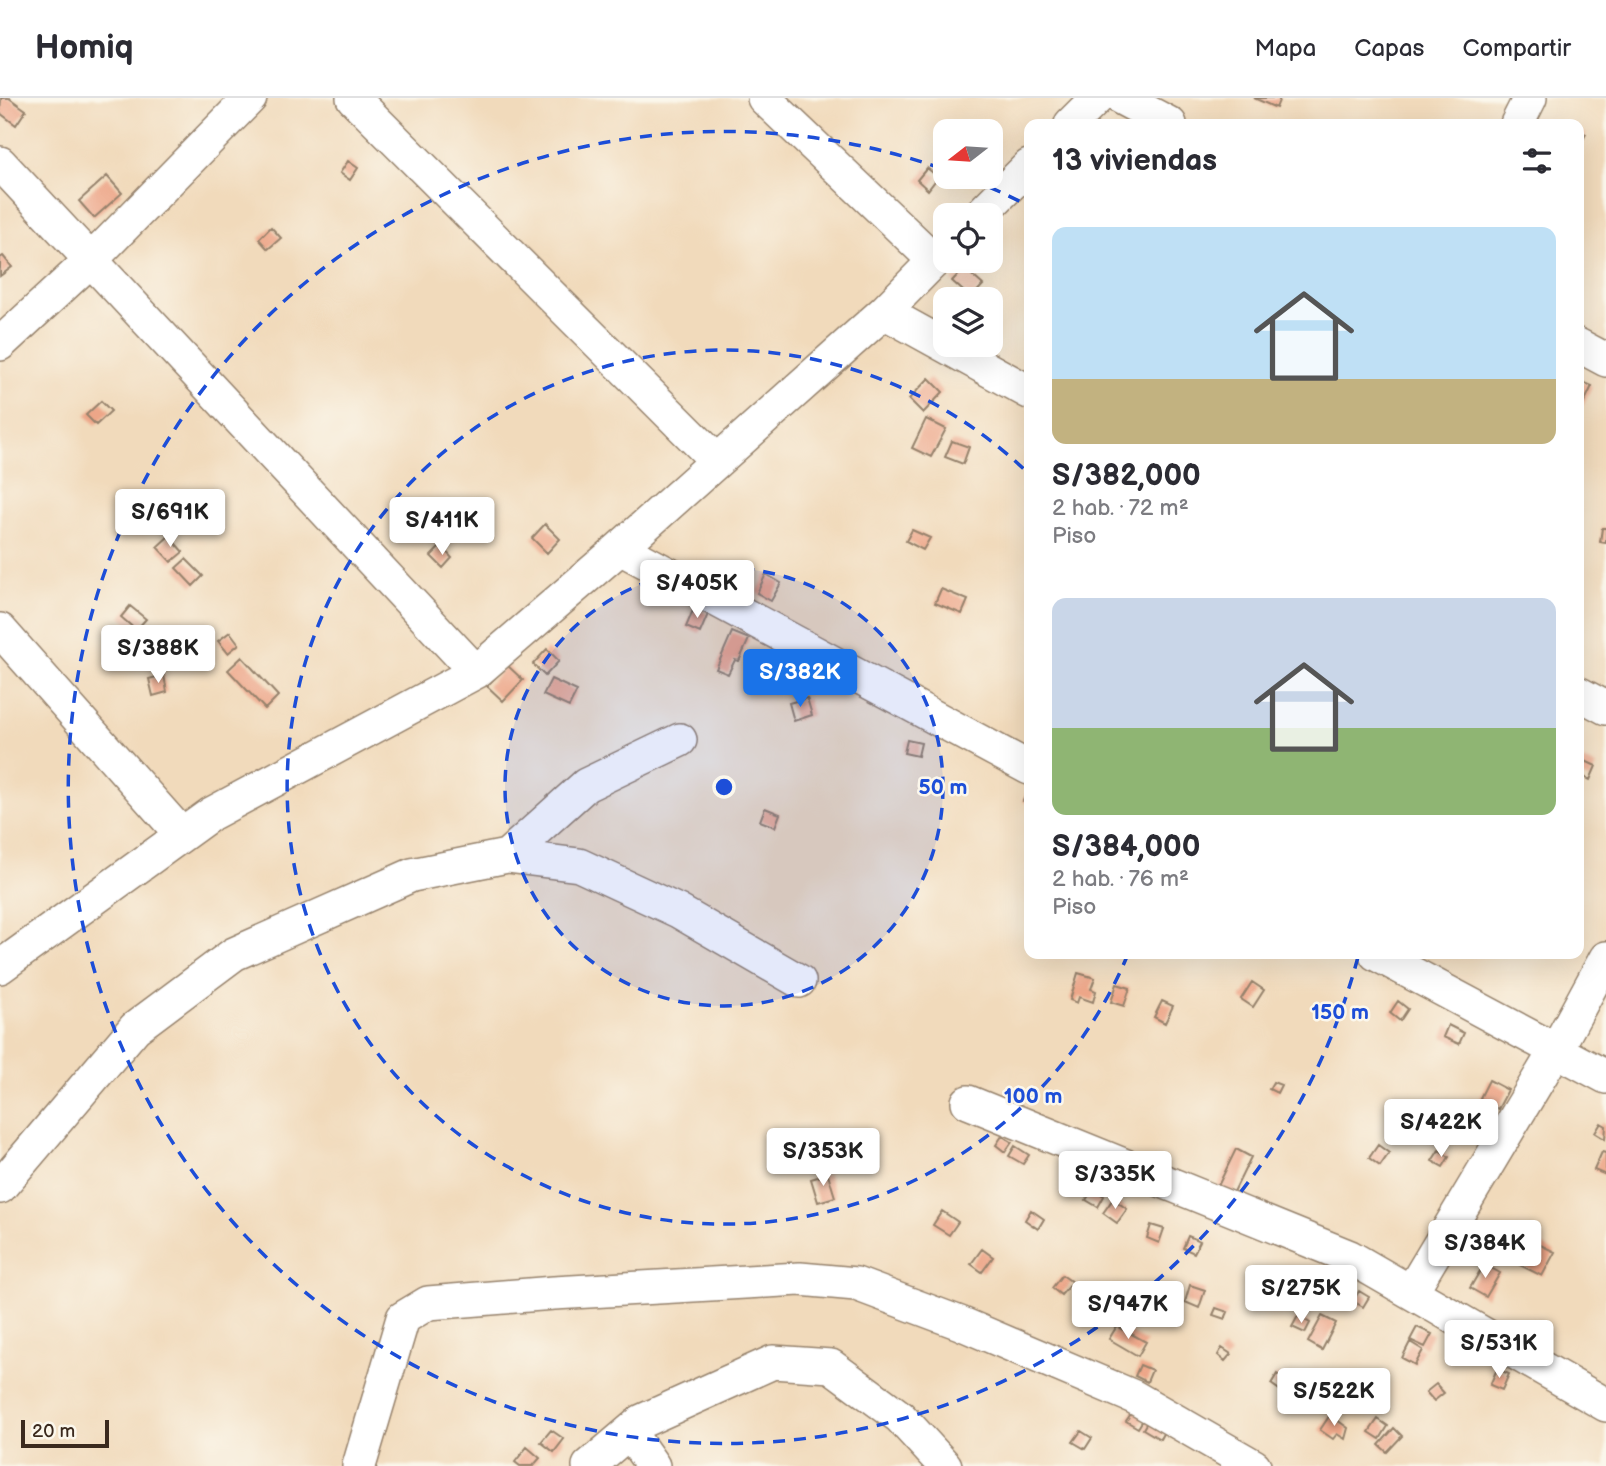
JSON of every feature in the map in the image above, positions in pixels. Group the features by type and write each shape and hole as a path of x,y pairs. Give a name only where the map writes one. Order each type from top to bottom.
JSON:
{"street":[{"path":"0,344 92,260 250,98"},
{"path":"353,98 717,461"},
{"path":"764,98 933,250"},
{"path":"1076,119 1097,98"},
{"path":"1121,98 1161,119"},
{"path":"1520,119 1530,98"},
{"path":"0,163 476,672"},
{"path":"992,203 1024,171"},
{"path":"0,968 211,814 476,672 620,548 884,312 933,263"},
{"path":"884,312 1024,388"},
{"path":"1584,348 1606,360"},
{"path":"620,548 1024,765"},
{"path":"0,630 182,835"},
{"path":"1584,696 1606,708"},
{"path":"507,856 586,785 680,740"},
{"path":"0,1187 135,1028 234,954 412,875 507,856 579,865 678,911 799,981"},
{"path":"1411,1292 1556,1050 1606,957"},
{"path":"1385,959 1606,1077"},
{"path":"968,1102 1350,1257 1606,1405"},
{"path":"359,1466 403,1318 428,1303 800,1279 856,1284 960,1323 1134,1397 1254,1466"},
{"path":"589,1466 642,1421 773,1362 831,1366 900,1417 945,1466"},
{"path":"628,1432 653,1466"}],"building":[{"path":"1,98 9,98 26,110 16,125 0,113"},
{"path":"1254,98 1280,98 1276,108"},
{"path":"348,161 358,168 350,180 340,173"},
{"path":"927,168 933,173 933,184 928,190 917,180"},
{"path":"107,176 122,193 94,218 79,201"},
{"path":"271,227 281,238 268,249 259,239"},
{"path":"3,256 12,267 0,276 0,258"},
{"path":"959,273 970,273 983,285 959,287 952,281"},
{"path":"929,378 943,392 923,413 909,399"},
{"path":"1584,383 1592,386 1584,403"},
{"path":"101,401 111,411 96,425 86,415"},
{"path":"926,419 946,429 931,457 912,448"},
{"path":"952,441 969,447 963,464 945,457"},
{"path":"545,524 560,539 547,553 532,538"},
{"path":"1602,528 1606,528 1606,543 1600,542"},
{"path":"912,530 930,538 923,550 906,541"},
{"path":"169,536 183,552 171,562 157,547"},
{"path":"441,546 452,558 443,568 431,556"},
{"path":"186,559 203,576 193,586 176,568"},
{"path":"731,565 744,571 738,583 725,578"},
{"path":"766,574 781,583 771,601 757,593"},
{"path":"941,589 968,600 962,614 935,603"},
{"path":"130,606 146,619 136,630 121,617"},
{"path":"694,608 708,614 700,633 686,627"},
{"path":"230,632 239,644 228,653 218,641"},
{"path":"732,632 749,639 739,661 735,660 728,674 716,669"},
{"path":"547,649 559,661 545,676 533,664"},
{"path":"242,657 278,696 265,709 228,670"},
{"path":"507,665 523,680 503,701 487,686"},
{"path":"164,675 167,692 153,696 149,679"},
{"path":"551,679 577,691 569,707 543,695"},
{"path":"807,698 812,715 794,721 789,703"},
{"path":"907,740 921,743 918,756 904,753"},
{"path":"1584,760 1596,766 1590,780 1584,777"},
{"path":"765,808 780,814 775,827 760,821"},
{"path":"1078,973 1095,978 1091,989 1096,991 1093,1002 1079,997 1077,1003 1070,1000"},
{"path":"1252,982 1264,990 1253,1007 1241,999"},
{"path":"1117,984 1130,988 1124,1006 1111,1002"},
{"path":"1162,1001 1173,1006 1165,1023 1154,1017"},
{"path":"1398,1001 1408,1009 1400,1021 1390,1013"},
{"path":"1448,1025 1464,1033 1459,1044 1443,1037"},
{"path":"1489,1080 1508,1090 1498,1109 1480,1098"},
{"path":"1273,1082 1281,1085 1277,1093 1269,1089"},
{"path":"1601,1123 1606,1126 1605,1139 1595,1133"},
{"path":"1002,1136 1012,1142 1005,1152 996,1145"},
{"path":"1378,1145 1389,1153 1380,1166 1369,1158"},
{"path":"1015,1146 1029,1155 1023,1164 1009,1156"},
{"path":"1236,1149 1251,1157 1232,1196 1217,1188"},
{"path":"1439,1150 1449,1157 1443,1167 1432,1161"},
{"path":"1068,1152 1083,1160 1076,1175 1061,1167"},
{"path":"1602,1152 1606,1153 1606,1175 1594,1170"},
{"path":"828,1174 835,1197 818,1202 811,1179"},
{"path":"1093,1189 1104,1196 1098,1207 1086,1200"},
{"path":"1113,1199 1127,1209 1117,1223 1103,1213"},
{"path":"1031,1210 1044,1219 1038,1229 1025,1220"},
{"path":"942,1211 958,1222 949,1235 933,1225"},
{"path":"1151,1225 1164,1229 1159,1243 1147,1238"},
{"path":"1188,1236 1200,1241 1194,1253 1183,1248"},
{"path":"1532,1241 1555,1252 1542,1276 1520,1265"},
{"path":"982,1249 993,1257 982,1272 971,1264"},
{"path":"1484,1264 1500,1273 1486,1297 1470,1288"},
{"path":"1062,1275 1072,1282 1061,1295 1052,1288"},
{"path":"1190,1285 1205,1290 1199,1308 1185,1302"},
{"path":"1359,1291 1369,1297 1363,1307 1353,1301"},
{"path":"1216,1308 1228,1312 1225,1319 1213,1315"},
{"path":"1298,1316 1310,1323 1305,1333 1292,1327"},
{"path":"1322,1316 1336,1323 1322,1350 1308,1342"},
{"path":"1117,1326 1146,1342 1138,1356 1109,1339"},
{"path":"1417,1327 1432,1334 1425,1347 1410,1340"},
{"path":"1410,1342 1423,1350 1415,1365 1402,1358"},
{"path":"1222,1348 1231,1354 1225,1361 1218,1355"},
{"path":"1140,1365 1152,1370 1147,1382 1135,1376"},
{"path":"1497,1369 1509,1374 1502,1390 1490,1385"},
{"path":"1277,1374 1288,1381 1281,1391 1271,1384"},
{"path":"1436,1384 1444,1393 1434,1401 1426,1392"},
{"path":"1135,1408 1146,1415 1138,1428 1126,1421"},
{"path":"1330,1415 1348,1428 1345,1439 1337,1434 1333,1439 1320,1430"},
{"path":"1150,1417 1167,1426 1160,1439 1143,1429"},
{"path":"1378,1419 1388,1426 1380,1439 1369,1432"},
{"path":"1394,1428 1402,1436 1387,1452 1379,1445"},
{"path":"551,1430 564,1439 554,1452 541,1442"},
{"path":"1081,1431 1092,1438 1085,1449 1073,1442"},
{"path":"527,1447 540,1458 533,1466 520,1466 515,1462"}]}
